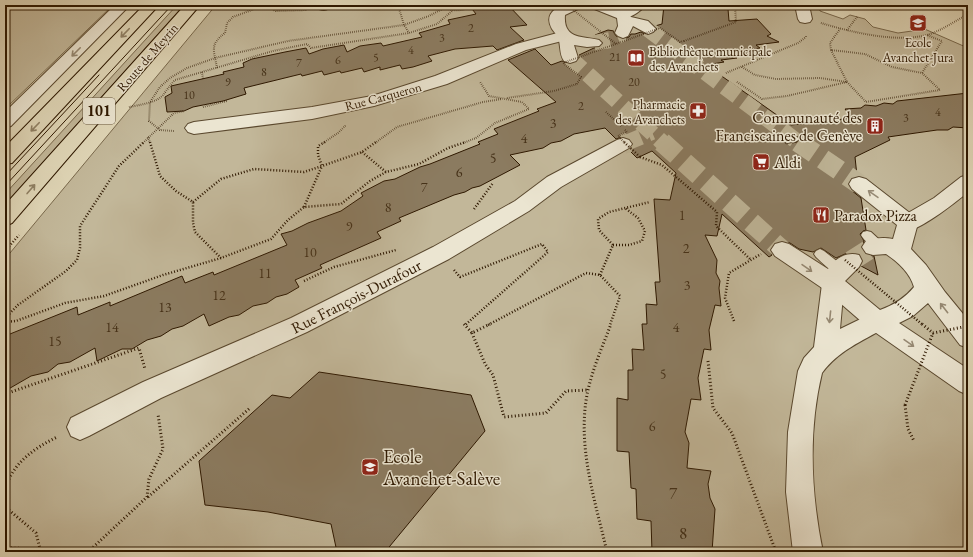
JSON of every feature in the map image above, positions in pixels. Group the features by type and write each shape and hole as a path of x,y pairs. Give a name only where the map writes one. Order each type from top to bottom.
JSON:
{"main road":[{"name":"Route de Meyrin","path":"5,158 152,5"},
{"name":"Route de Meyrin","path":"5,218 193,5"}],"street":[{"path":"5,122 123,5"},
{"path":"570,58 565,36 559,28 557,20 559,8 575,5"},
{"path":"598,5 622,28"},
{"path":"622,28 638,5"},
{"path":"802,5 805,19"},
{"path":"622,28 643,24 648,29"},
{"path":"565,36 578,42 594,43"},
{"name":"Rue Carqueron","path":"194,128 312,113 374,101 419,87 521,47 565,36"},
{"name":"Rue François-Durafour","path":"80,427 152,390 299,325 441,253 522,206 554,182 629,144"},
{"path":"908,223 941,203 968,182"},
{"path":"808,552 801,500 799,447 803,413 812,366 826,350 877,320 897,315 917,301 926,289 912,265 908,223 859,184"},
{"path":"873,242 888,245 912,265 968,338"},
{"path":"773,251 842,269 877,320 968,383"},
{"path":"826,350 842,269"}],"lane":[{"path":"820,254 842,269"}],"path":[{"path":"217,68 213,46 216,40 225,33 227,23 233,17 264,5 276,11 287,12 304,11 324,5"},
{"path":"398,5 404,25 409,33"},
{"path":"442,5 444,8 452,11 467,9 476,5"},
{"path":"498,5 510,7 517,5"},
{"path":"559,8 622,28 660,28 680,42 736,22 735,5"},
{"path":"194,128 165,132 156,130 149,121 150,102 160,87 170,78 187,68 215,58 271,44 304,38 404,25 429,16 444,8"},
{"path":"126,107 150,102 162,96 165,90 176,80 273,51 308,44 311,48 409,33 437,24 452,11"},
{"path":"726,73 798,43 806,37 805,19 840,29 894,37 927,34 968,14"},
{"path":"847,30 857,17"},
{"path":"221,258 216,249 203,241 195,232 191,220 193,202 221,179 254,168 304,172 362,152 397,127 476,104 554,91 577,84 581,77 563,63 622,28"},
{"path":"831,50 865,54 892,67 922,73 940,90 866,102 847,82 831,50 830,43 840,29"},
{"path":"922,73 942,41 927,34"},
{"path":"271,44 273,51"},
{"path":"742,67 755,75 776,79 820,78 847,82"},
{"path":"202,72 203,78"},
{"path":"304,207 341,204 370,181 386,172 419,164 448,148 476,138 495,123 529,109 522,102 489,96 478,79"},
{"path":"737,82 762,99 787,96 847,82"},
{"path":"197,108 227,101"},
{"path":"5,322 16,321 65,303 104,296 163,274 221,258 271,239 288,220 304,207 322,166 318,155 318,146 346,126 342,107"},
{"path":"5,318 18,305 66,271 77,260 80,248 80,226 119,166 174,113 190,110"},
{"path":"606,112 629,144"},
{"path":"629,144 627,132 618,136 629,144 662,165 717,212 716,226 751,260"},
{"path":"148,137 160,176 176,191 193,202"},
{"path":"362,152 386,172"},
{"path":"469,215 493,183"},
{"path":"625,208 638,218 646,230 642,241 629,245 614,245 598,230 598,219 609,212 625,208 650,202"},
{"path":"452,268 460,277 542,244 548,252 464,324 472,333 485,364 493,375 504,417 546,413 566,390 588,390"},
{"path":"600,275 614,245"},
{"path":"304,281 334,267 401,249"},
{"path":"734,321 725,298 729,273 751,260 773,251"},
{"path":"842,269 933,333 968,326"},
{"path":"472,333 586,273 600,275 620,296 588,390 584,428 587,466 607,552"},
{"path":"914,441 908,429 904,405 933,333"},
{"path":"5,394 139,348 152,390"},
{"path":"708,361 713,408 732,432 776,552"},
{"path":"88,552 147,497 250,408"},
{"path":"147,497 149,479 163,449 159,419"},
{"path":"5,489 7,480 24,457 41,444 80,427"},
{"path":"5,504 8,510 36,534 40,549"},
{"path":"5,546 9,548 40,549 49,552"}],"shaded area":[{"path":"5,5 113,5 5,109"},
{"path":"177,5 184,5 5,205 5,194"},
{"path":"216,5 819,5 820,11 843,19 850,15 865,19 873,27 898,33 912,31 920,27 968,48 968,552 5,552 5,259"}],"building":[{"path":"469,5 508,5 527,25 510,27 524,40 497,50 493,46 455,49 428,56 432,61 402,69 400,65 380,70 380,67 364,72 362,68 324,75 322,71 302,76 301,74 244,88 246,94 223,101 193,107 184,111 167,112 165,97 172,93 171,86 224,74 223,72 244,67 243,63 252,59 285,52 306,48 309,54 323,49 344,45 347,52 360,46 381,43 383,46 422,37 419,33 450,24 448,20 476,14"},
{"path":"664,5 721,5 728,9 729,21 757,19 771,34 767,36 779,42 756,45 760,48 744,50 748,53 732,55 737,58 721,60 724,62 706,65 791,125 852,118 845,109 861,108 865,105 876,106 884,103 893,104 897,101 968,93 968,128 953,127 948,130 937,130 888,137 890,140 855,157 857,176 851,178 848,185 851,190 861,198 866,230 860,234 864,241 861,248 866,254 874,256 878,275 861,266 863,260 860,254 855,253 845,254 836,258 821,248 813,252 799,249 790,243 782,241 774,243 770,249 772,255 769,257 722,214 717,236 705,235 717,260 716,273 720,281 719,288 721,306 715,305 709,330 711,350 704,349 698,378 701,400 691,399 685,432 689,443 687,468 711,471 708,484 710,498 715,509 712,552 652,552 651,521 637,519 636,489 631,488 629,452 617,451 617,398 628,400 628,370 633,370 632,349 644,350 642,324 647,324 646,304 657,305 655,282 660,282 654,199 670,200 676,173 652,151 637,158 629,150 634,144 630,139 623,137 616,139 605,128 574,134 561,141 551,143 543,148 510,155 520,165 480,186 399,218 401,221 377,232 381,238 320,265 322,268 295,280 299,287 287,294 276,297 267,303 253,306 239,315 229,317 209,326 204,314 183,326 172,329 161,336 147,340 132,349 122,349 97,361 95,348 70,362 58,364 48,372 31,376 5,391 5,336 77,307 78,315 110,302 110,306 182,276 185,283 213,272 214,275 287,245 281,234 341,211 363,196 361,193 384,181 395,179 420,167 480,144 478,142 498,134 494,129 539,111 537,109 556,102 508,60 535,49 551,65 562,61 570,64 579,59 579,55 603,44 600,39 595,38 595,35 608,30 614,31 617,37 622,39 629,37 631,34 641,32 647,35 654,33 658,29 655,26 662,24","holes":["794,135 800,138 797,142 787,144 781,140 784,137"]},
{"name":"Ecole Avanchet-Salève","path":"319,372 471,395 485,431 385,552 337,552 331,524 268,512 205,505 199,461 272,395 290,398"}],"tunnel":[{"path":"648,29 799,143"},
{"path":"594,43 610,40 623,33"},
{"path":"570,58 663,143"},
{"path":"626,143 652,132"},
{"path":"662,142 782,250"},
{"path":"798,142 859,184"},
{"path":"851,261 873,247"}],"tram line":[{"path":"5,186 172,5"},
{"path":"5,176 99,75"}],"place":[{"name":"Ecole Avanchet-Jura","path":"918,23"},
{"name":"Bibliothèque municipale des Avanchets","path":"636,58"},
{"name":"Pharmacie des Avanchets","path":"698,111"},
{"name":"Communauté des Franciscaines de Genève","path":"875,126"},
{"name":"Aldi","path":"761,162"},
{"name":"Paradox Pizza","path":"821,215"},
{"name":"Ecole Avanchet-Salève","path":"370,467"}]}
